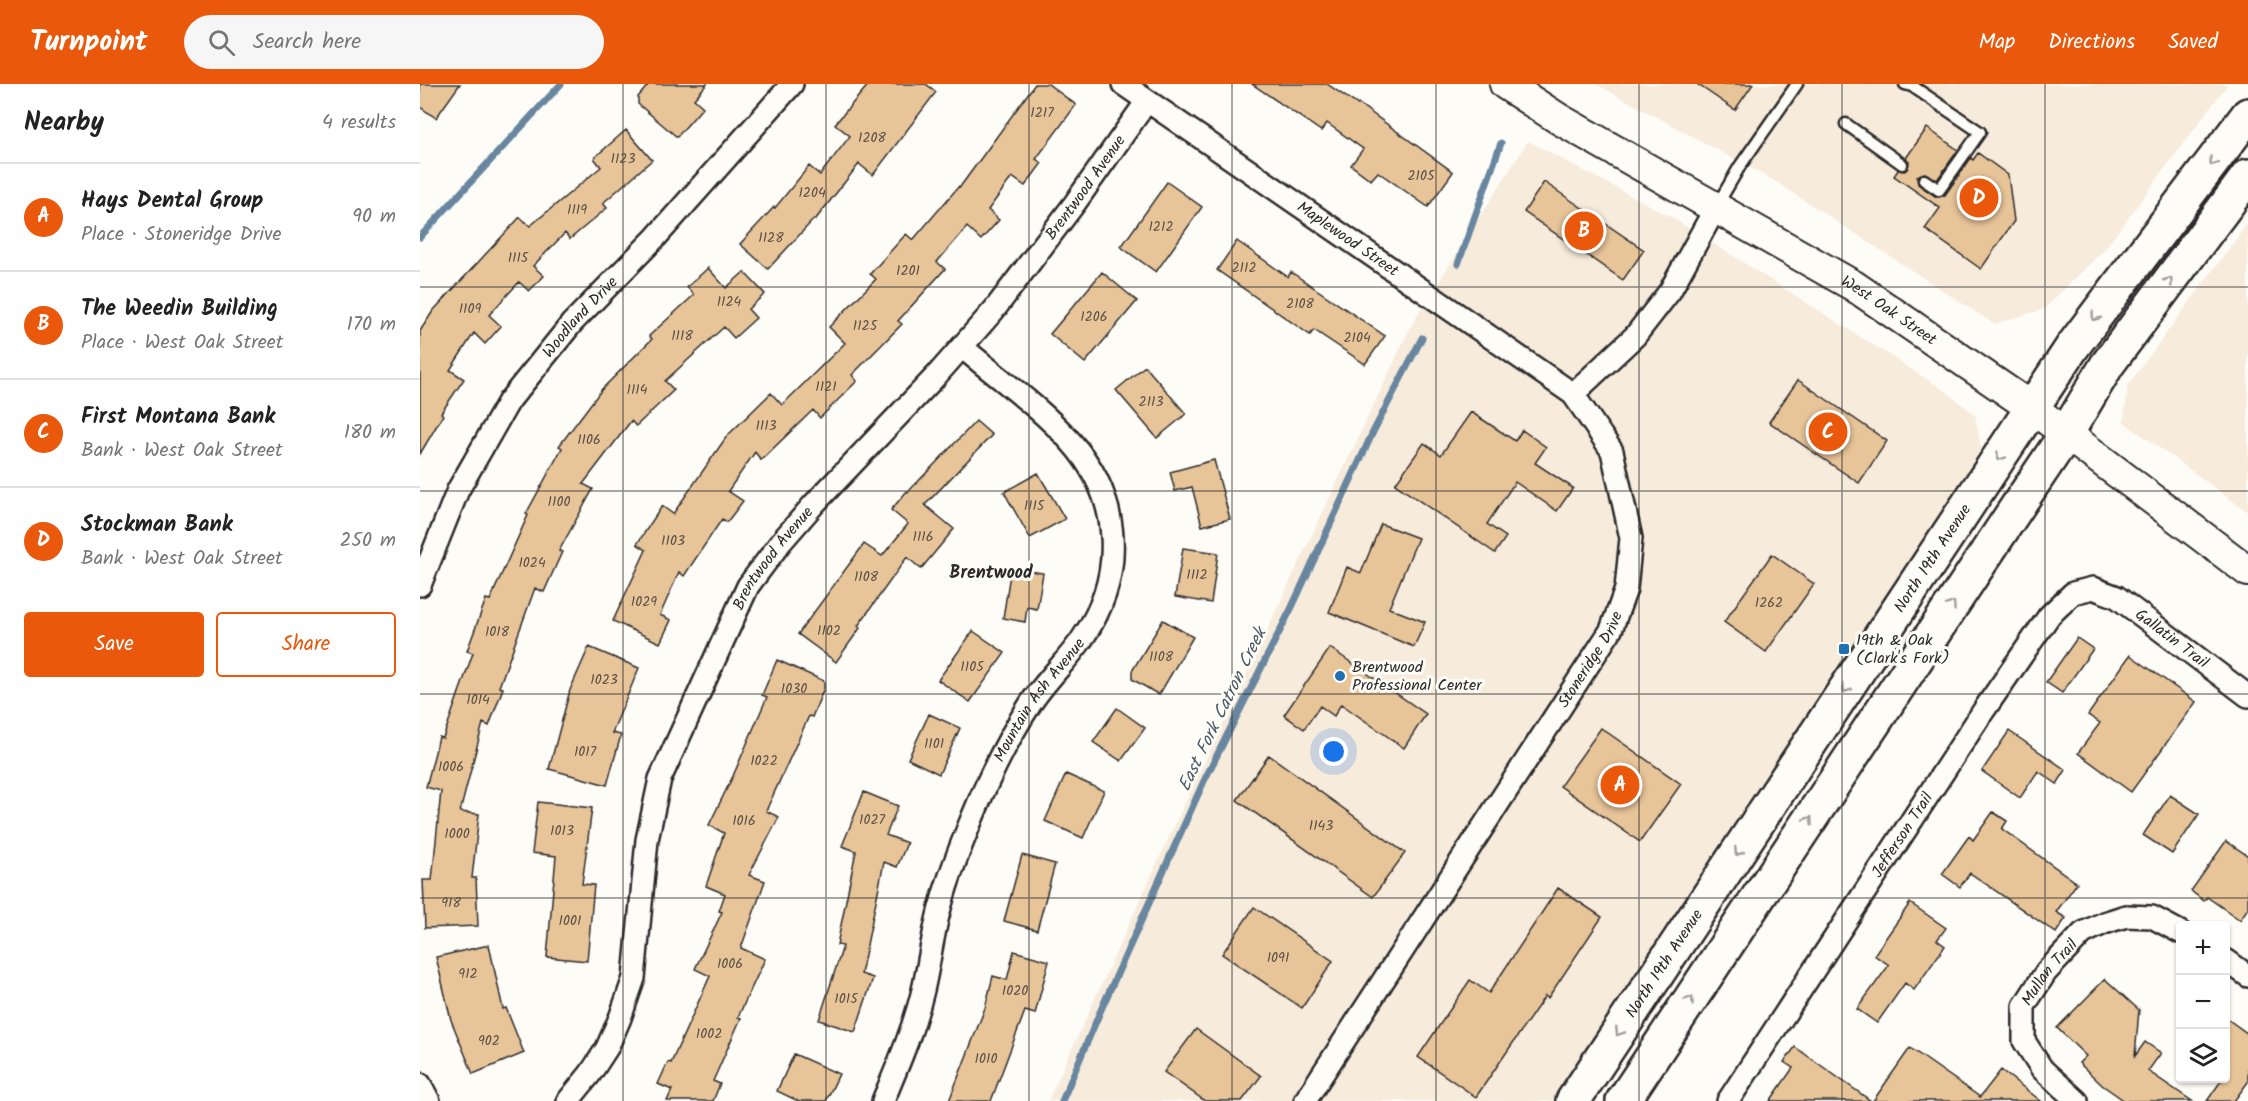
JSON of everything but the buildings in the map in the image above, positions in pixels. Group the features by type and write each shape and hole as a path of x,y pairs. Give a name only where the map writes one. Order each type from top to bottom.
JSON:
{"main road":[{"name":"West Oak Street","path":"1505,84 1558,119 1854,286 2032,408 2248,571"},
{"name":"North 19th Avenue","path":"1573,1101 2073,346 2248,115"},
{"path":"1623,1101 2066,434 2107,365 2248,176"}],"street":[{"name":"Woodland Drive","path":"420,585 458,490 509,401 572,322 656,237 792,84"},
{"name":"Maplewood Street","path":"1123,84 1573,394"},
{"name":"Brentwood Avenue","path":"568,1101 607,1048 634,978 647,840 660,779 748,586 781,542 814,504 994,310 1075,203 1147,101"},
{"path":"1573,394 1635,336 1670,291 1716,207"},
{"name":"Mountain Ash Avenue","path":"883,1101 923,992 942,902 973,815 1022,717 1082,639 1099,612 1108,588 1112,560 1113,533 1108,510 1100,486 1087,462 1071,441 1051,422 962,347"},
{"name":"Stoneridge Drive","path":"1305,1101 1611,630 1626,589 1631,538 1612,451 1573,394"},
{"name":"Gallatin Trail","path":"2093,588 2117,597 2248,696"},
{"name":"Jefferson Trail","path":"1728,1101 1984,710 2049,616 2073,593 2093,588"},
{"name":"Mullan Trail","path":"2077,1101 2042,1069 2024,1041 2024,1006 2046,972 2083,933 2104,922 2126,916 2152,917 2176,929"},
{"path":"2230,963 2248,976"},
{"path":"420,1084 429,1101"}],"lane":[{"path":"1716,207 1740,166 1797,84"},
{"path":"1905,84 1912,86 1980,132 1939,190 1924,180"},
{"path":"1846,124 1902,164"}],"shaded area":[{"path":"1596,84 2228,84 2104,250 2044,309 1994,324 1773,180"},
{"path":"1528,141 1673,218 1947,392 1975,415 1983,459 1560,1101 1048,1101 1170,835 1411,326"},
{"path":"2248,223 2248,512 2124,422 2128,385"}],"waterway":[{"path":"420,237 561,84"},
{"name":"East Fork Catron Creek","path":"1458,264 1501,143"},
{"name":"East Fork Catron Creek","path":"1062,1101 1204,781 1292,607 1373,432 1422,338"}],"place":[{"name":"Stockman Bank","path":"1979,198"},
{"name":"The Weedin Building","path":"1584,231"},
{"name":"First Montana Bank","path":"1828,432"},
{"name":"19th & Oak (Clark's Fork)","path":"1844,649"},
{"name":"Brentwood Professional Center","path":"1340,676"},
{"name":"Hays Dental Group","path":"1620,785"}],"district":[{"name":"Brentwood","path":"991,573"}]}
